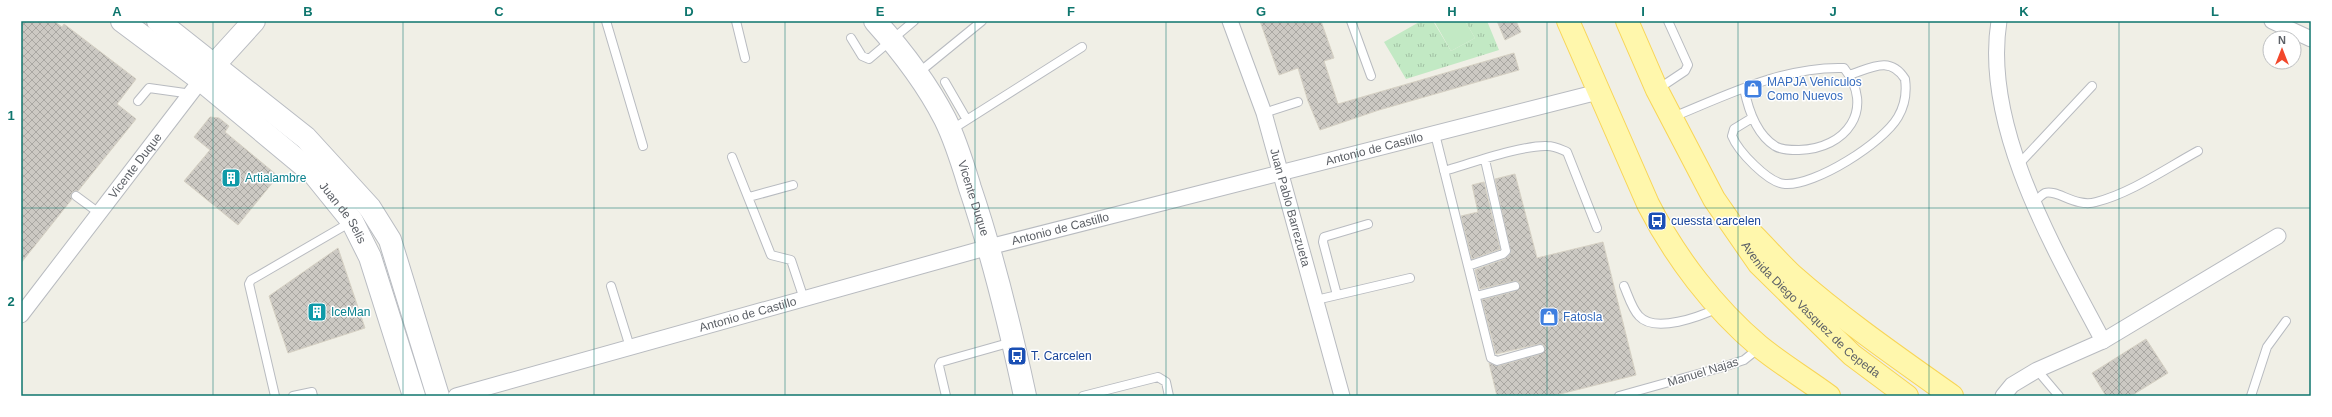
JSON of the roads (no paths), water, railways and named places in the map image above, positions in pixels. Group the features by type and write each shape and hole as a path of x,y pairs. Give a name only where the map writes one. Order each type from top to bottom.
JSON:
{"main road":[{"name":"Juan de Selis","path":"122,21 202,79 314,174 352,221 370,257 414,396"},
{"name":"Juan de Selis","path":"158,21 202,79 306,138 370,208 390,240 438,396"},
{"name":"Vicente Duque","path":"202,79 254,21"},
{"name":"Vicente Duque","path":"874,21 891,40 932,96 959,125 1026,396"},
{"path":"1568,21 1598,92 1657,221 1700,285 1720,307 1760,347 1817,392"},
{"name":"Avenida Diego Vasquez de Cepeda","path":"1627,21 1657,90 1714,199 1759,264 1852,355 1907,396"},
{"path":"1714,199 1791,274 1886,350 1952,396"}],"street":[{"name":"Juan Pablo Barrezueta","path":"1230,21 1264,113 1282,173 1342,396"},
{"path":"1999,21 1998,92 2019,164 2033,203 2051,244 2103,341"},
{"path":"2272,21 2311,39"},
{"name":"Vicente Duque","path":"21,315 202,79"},
{"name":"Antonio de Castillo","path":"456,396 989,247 1598,92"},
{"path":"2003,396 2012,385 2037,370 2103,341 2278,236"}],"lane":[{"path":"606,21 643,146"},
{"path":"736,21 745,58"},
{"path":"851,38 862,56 868,59 914,21"},
{"path":"917,74 982,21"},
{"path":"1351,21 1370,76"},
{"path":"1657,90 1685,71 1688,65 1668,21"},
{"path":"945,82 959,125 1082,46"},
{"path":"1752,118 1734,129 1732,136 1735,146 1771,180 1783,184 1810,180 1854,156 1879,138 1897,119 1905,104 1905,79 1895,67 1883,64 1849,75"},
{"path":"1672,117 1744,88 1809,70 1826,68 1844,68 1849,75 1856,92 1858,102 1857,112 1850,128 1838,138 1807,150 1790,150 1776,147 1766,138 1752,118 1744,88"},
{"path":"138,102 149,88 202,79"},
{"path":"2019,164 2092,86"},
{"path":"1264,113 1298,102"},
{"path":"1435,134 1491,358 1497,361 1540,349"},
{"path":"1444,171 1545,146 1556,147 1567,152 1597,228"},
{"path":"2033,203 2046,193 2057,194 2079,204 2094,203 2117,195 2198,151"},
{"path":"732,157 749,197 770,255 791,260 804,299"},
{"path":"1468,266 1503,254 1506,251 1485,160"},
{"path":"749,197 793,185"},
{"path":"76,196 99,212"},
{"path":"275,396 249,284 251,280 352,221"},
{"path":"1337,295 1323,242 1324,237 1368,224"},
{"path":"1316,300 1410,278"},
{"path":"612,286 630,348"},
{"path":"1476,296 1515,286"},
{"path":"1624,286 1639,316 1646,321 1679,322 1698,318 1720,307"},
{"path":"2251,396 2267,347 2286,321"},
{"path":"946,396 939,366 941,362 1013,342"},
{"name":"Manuel Najas","path":"1619,396 1629,395 1723,368 1744,360 1760,347"},
{"path":"2037,370 2059,396"},
{"path":"1083,396 1158,377 1166,382 1169,396"},
{"path":"293,396 312,392 313,396"}],"place":[{"name":"MAPJA Vehículos Como Nuevos","path":"1753,89"},
{"name":"Artialambre","path":"231,178"},
{"name":"cuessta carcelen","path":"1657,221"},
{"name":"IceMan","path":"317,312"},
{"name":"Fatosla","path":"1549,317"},
{"name":"T. Carcelen","path":"1017,356"}]}
